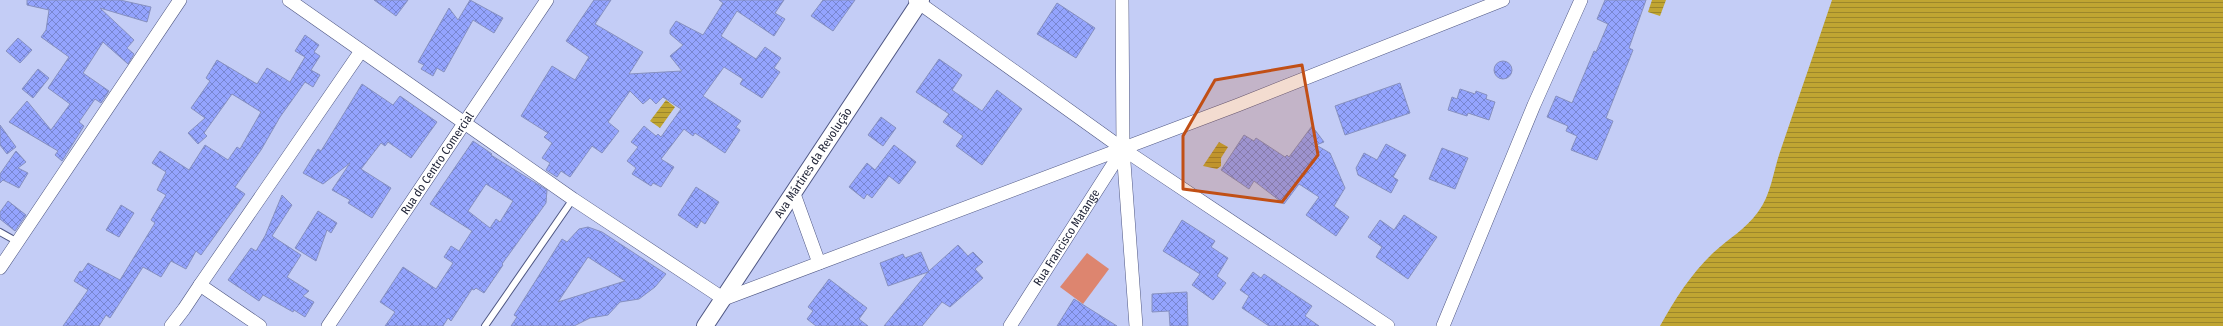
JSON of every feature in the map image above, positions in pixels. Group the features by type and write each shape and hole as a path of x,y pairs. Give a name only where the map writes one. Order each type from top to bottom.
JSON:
{"street":[{"path":"0,268 16,242 180,0"},
{"path":"289,0 573,199 724,299 1123,149 1503,0"},
{"name":"Rua do Centro Comercial","path":"328,326 546,0"},
{"path":"1122,0 1123,149 1136,326"},
{"path":"918,1 1123,149 1388,326"},
{"name":"Ava Mártires da Revolução","path":"705,326 794,194 918,1"},
{"path":"1443,326 1534,105 1579,1"},
{"path":"171,326 361,51"},
{"name":"Rua Francisco Matange","path":"1010,326 1123,149"},
{"path":"794,194 819,263"},
{"path":"200,285 260,326"}],"lane":[{"path":"485,326 573,199"},
{"path":"0,232 16,242"}],"highlighted area":[{"path":"1302,65 1318,155 1282,202 1183,189 1183,136 1215,80"}],"shaded area":[{"path":"1652,0 1666,0 1660,16 1648,12"},
{"path":"1832,0 2223,0 2223,326 1660,326 1698,269 1713,253 1748,224 1758,212 1766,198 1780,152"},
{"path":"666,100 675,107 660,128 650,121"},
{"path":"1219,142 1228,147 1221,158 1221,166 1217,169 1203,166"},
{"path":"1087,253 1109,269 1083,304 1060,287"}],"building":[{"path":"27,0 120,0 151,7 147,22 100,8 134,40 127,48 134,54 128,64 103,42 83,73 109,91 101,103 95,99 79,122 84,126 62,161 55,155 58,151 9,122 27,101 51,130 70,104 48,88 69,57 41,37 46,30 49,10 27,5"},
{"path":"374,0 408,0 396,16"},
{"path":"470,0 503,18 494,33 473,20 444,72 437,68 433,76 421,69 424,65 418,62 449,8 458,20"},
{"path":"594,0 611,0 595,24 643,52 629,74 682,71 670,56 683,45 670,34 670,30 676,21 703,35 723,3 719,0 784,0 775,13 785,19 774,36 737,11 721,36 756,59 765,47 781,58 774,68 780,72 762,98 740,84 743,79 724,67 703,96 741,121 736,127 740,130 725,153 695,133 693,136 684,129 661,159 674,167 661,187 653,183 651,186 632,174 636,168 627,161 638,147 631,142 644,126 656,136 658,134 661,137 681,109 663,97 656,104 650,98 643,104 630,91 608,122 619,131 602,153 592,146 570,177 561,171 557,177 546,170 550,163 542,158 552,143 544,137 548,133 521,116 552,66 575,80 589,57 566,41"},
{"path":"823,0 855,0 833,31 811,16"},
{"path":"1605,0 1646,0 1629,48 1633,50 1606,118 1613,121 1597,160 1571,150 1577,136 1566,131 1568,126 1547,117 1556,96 1572,103 1594,51 1596,52 1608,24 1597,19"},
{"path":"1057,3 1095,28 1076,58 1037,34"},
{"path":"305,35 319,45 314,52 320,56 311,70 320,75 313,87 305,82 280,117 261,150 235,187 245,194 201,255 196,251 186,269 171,261 161,277 143,267 110,318 106,315 99,326 63,326 88,290 74,281 80,271 82,272 88,263 120,280 155,223 151,220 166,195 157,190 166,172 152,163 160,151 189,170 205,145 228,160 237,147 240,149 261,112 232,94 204,133 207,136 198,144 188,133 205,118 191,108 210,81 206,78 217,60 257,84 267,68 290,82 305,57 295,51"},
{"path":"18,38 32,50 20,63 6,51"},
{"path":"939,59 962,75 952,90 982,111 997,90 1022,109 982,165 956,146 963,136 943,122 949,114 916,92"},
{"path":"1503,61 1509,64 1512,70 1509,76 1503,79 1497,76 1494,70 1497,64"},
{"path":"38,69 49,78 33,98 22,89"},
{"path":"1400,83 1410,113 1345,135 1335,106"},
{"path":"362,84 393,105 400,96 437,122 411,158 388,142 385,146 381,143 361,169 391,188 372,218 348,203 350,200 332,190 350,163 323,184 303,173 318,149 321,151"},
{"path":"1460,89 1475,94 1476,91 1487,95 1486,99 1495,102 1489,120 1468,113 1467,116 1448,110 1452,97 1457,99"},
{"path":"881,117 896,128 883,146 868,135"},
{"path":"0,125 16,147 7,154 0,145"},
{"path":"1312,126 1324,142 1316,145 1330,153 1345,188 1334,206 1349,217 1336,236 1306,215 1319,197 1299,184 1284,204 1254,181 1249,189 1221,170 1244,135 1254,141 1256,138 1285,157 1287,155 1289,157"},
{"path":"473,141 492,154 491,155 547,190 546,203 502,264 503,265 484,293 476,288 474,290 472,289 451,321 448,318 443,326 385,326 395,312 380,302 403,267 436,289 453,263 444,257 451,246 459,251 472,231 430,204","holes":["486,184 513,201 500,222 496,219 490,228 468,211"]},
{"path":"1386,144 1406,155 1393,177 1398,180 1391,193 1358,175 1356,168 1364,153 1377,160"},
{"path":"894,145 916,162 899,184 889,176 872,198 867,194 864,199 849,187 867,163 875,170"},
{"path":"1442,148 1468,158 1455,189 1429,179"},
{"path":"16,151 26,162 18,168 28,173 19,188 3,180 0,183 0,174"},
{"path":"696,187 719,202 705,224 701,221 697,228 678,215"},
{"path":"282,195 292,205 272,236 301,255 287,277 309,291 303,296 314,302 305,317 263,295 259,301 228,280 251,248 256,251 265,236"},
{"path":"8,201 26,215 15,231 0,219 0,212"},
{"path":"121,205 134,213 119,237 106,230"},
{"path":"318,211 337,223 331,233 327,230 316,261 295,248"},
{"path":"1404,215 1437,237 1408,279 1376,257 1382,247 1368,237 1380,220 1394,230"},
{"path":"1182,220 1215,241 1211,247 1228,258 1217,276 1226,283 1213,300 1192,285 1200,274 1163,251"},
{"path":"588,227 602,232 666,274 655,287 639,299 620,302 608,315 590,318 574,326 511,326 517,317 514,315 562,239 567,242 579,229","holes":["588,257 625,281 558,302"]},
{"path":"958,245 968,256 973,252 983,262 975,269 983,278 950,307 942,302 922,326 884,326 928,272 888,286 880,263 903,254 905,258 921,252 929,271"},
{"path":"1253,272 1261,278 1264,274 1312,306 1305,316 1319,326 1269,326 1242,308 1249,296 1240,290"},
{"path":"829,279 867,308 859,319 868,326 816,326 807,319 813,311 808,307"},
{"path":"1187,292 1188,326 1170,326 1169,311 1152,312 1152,294"},
{"path":"1074,299 1117,326 1057,326"}]}
